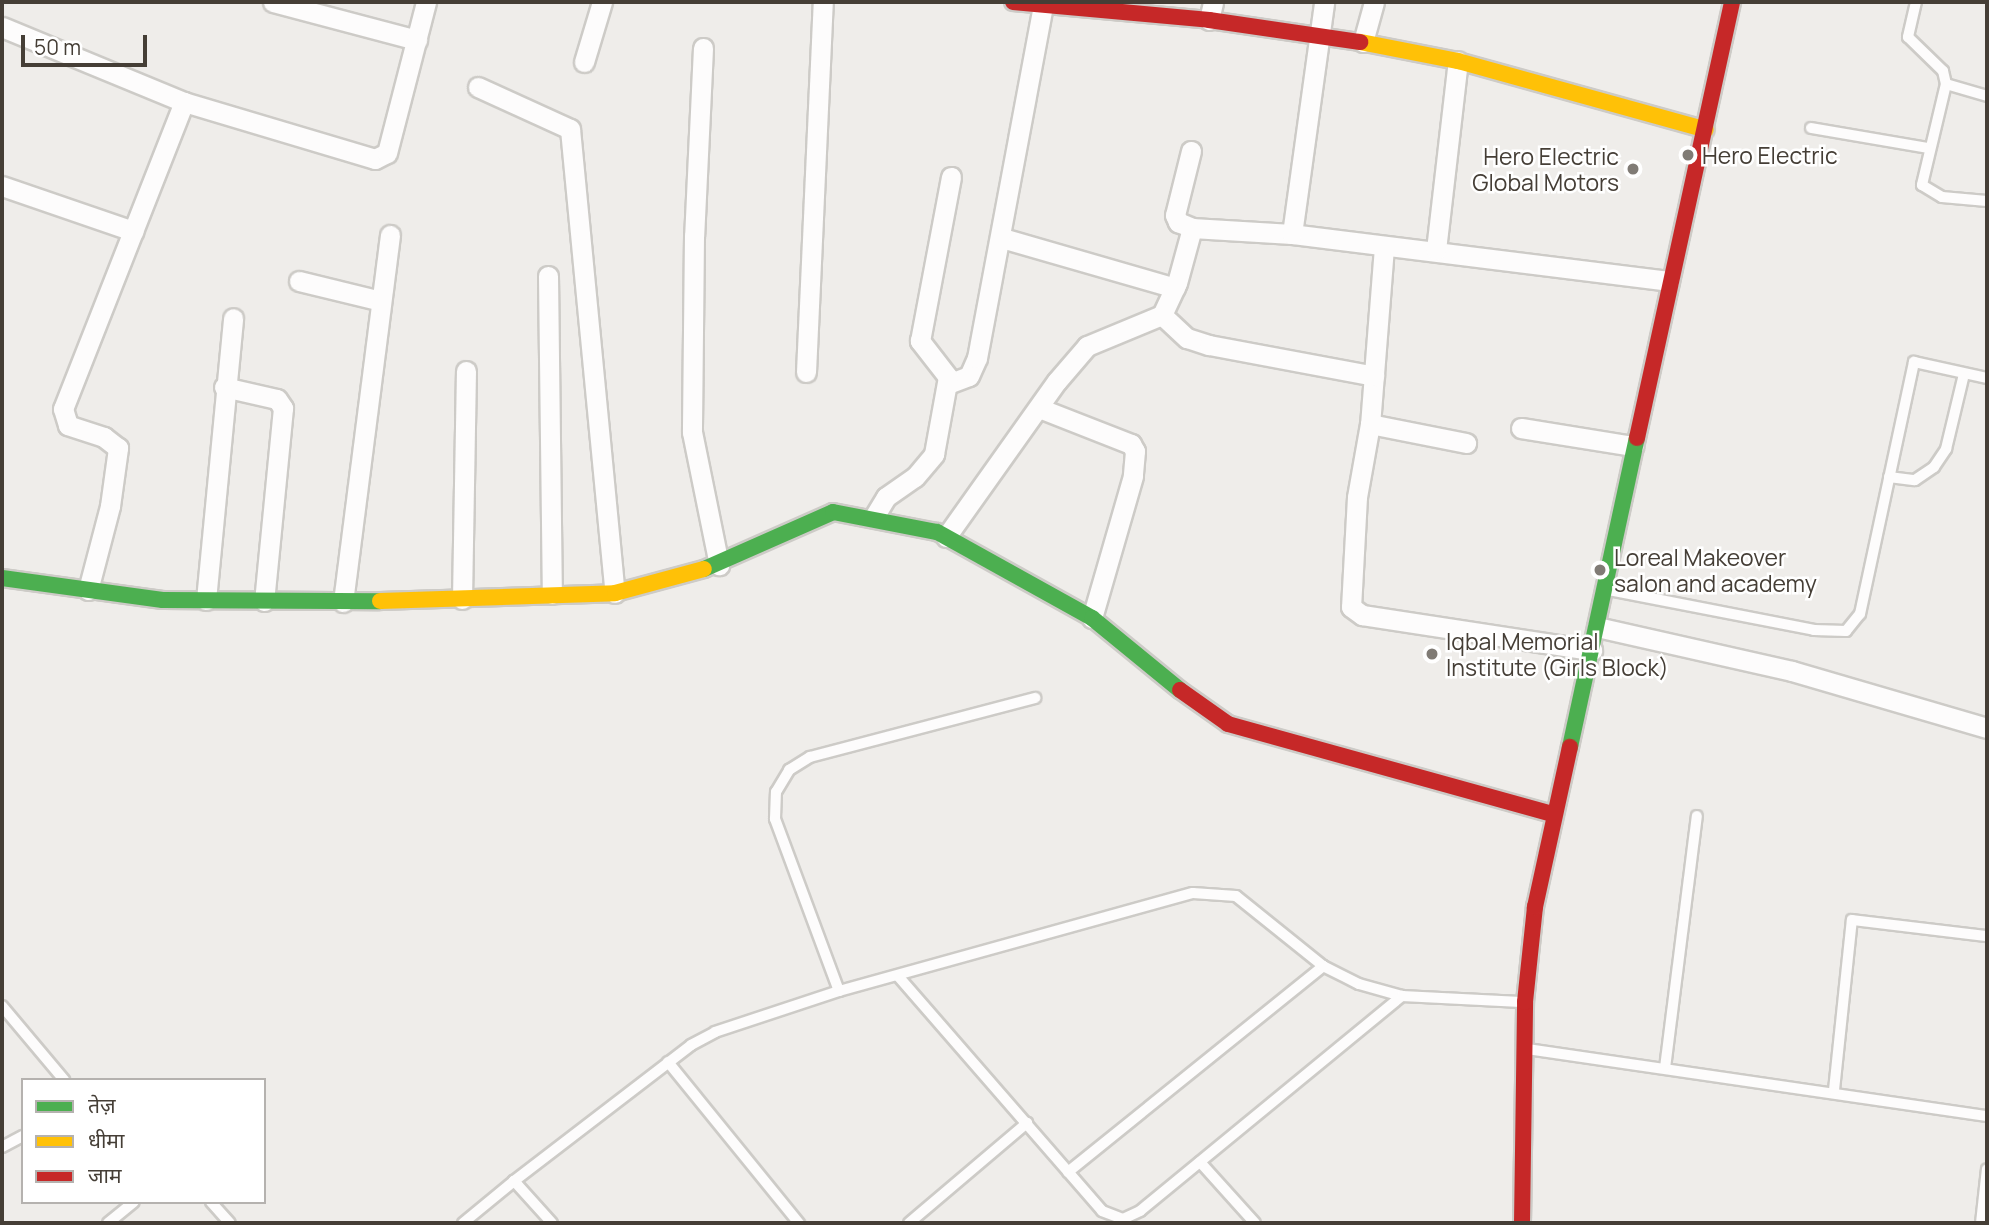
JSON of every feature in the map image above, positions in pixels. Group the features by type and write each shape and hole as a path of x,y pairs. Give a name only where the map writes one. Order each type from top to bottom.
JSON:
{"street":[{"path":"273,2 417,40"},
{"path":"2,27 184,102 381,159 426,2"},
{"path":"584,62 602,2"},
{"path":"806,372 823,2"},
{"path":"1013,2 1211,11 1316,36 1363,42 1458,61 1706,130"},
{"path":"1292,233 1316,36 1324,2"},
{"path":"1363,42 1374,2"},
{"path":"1522,1223 1525,1002 1535,907 1669,281 1706,130 1732,2"},
{"path":"947,384 969,376 977,358 1002,238 1043,5"},
{"path":"704,48 694,236 692,432 719,565"},
{"path":"1436,250 1458,61"},
{"path":"478,87 570,129 615,593"},
{"path":"88,590 110,506 118,448 104,437 68,425 63,409 184,102"},
{"path":"1191,151 1175,215 1178,222 1192,228 1292,233 1384,247 1436,250 1669,281"},
{"path":"874,517 890,492 932,460 948,377 920,341 951,177"},
{"path":"2,186 133,231"},
{"path":"946,537 1087,345 1162,315 1175,288 1192,228"},
{"path":"343,602 390,235"},
{"path":"1002,238 1175,288"},
{"path":"1384,247 1370,424 1353,538 1349,594 1354,610 1362,615 1592,650"},
{"path":"548,276 552,594"},
{"path":"299,281 381,301"},
{"path":"1162,315 1187,338 1209,345 1374,376"},
{"path":"206,600 224,387 233,318"},
{"path":"462,599 466,371"},
{"path":"224,387 277,399 283,408 264,601"},
{"path":"1039,408 1131,444 1135,450 1133,476 1092,618"},
{"path":"1370,424 1466,443"},
{"path":"1521,428 1634,446"},
{"path":"2,578 88,590 206,600 343,602 615,593 719,565 833,512 874,517 946,537 1092,618 1196,704 1227,724 1553,814"},
{"path":"1597,627 1792,671 1987,728"}],"lane":[{"path":"1916,2 1908,37 1943,71 1946,84 1928,148 1923,185 1929,193 1987,201"},
{"path":"1946,84 1987,96"},
{"path":"1811,128 1928,148"},
{"path":"1605,589 1814,630 1846,631 1860,614 1914,362 1987,378"},
{"path":"1889,477 1915,480 1934,467 1946,449 1964,374"},
{"path":"839,991 775,820 776,792 789,771 810,757 1035,698"},
{"path":"1665,1068 1697,816"},
{"path":"463,1223 668,1062 736,1022 839,991 1205,892 1223,892 1250,905 1323,966 1359,984 1402,996 1525,1002"},
{"path":"1834,1090 1852,920 1987,936"},
{"path":"1068,1172 1323,966"},
{"path":"898,976 1102,1211 1123,1219 1140,1211 1402,996"},
{"path":"2,1006 62,1078"},
{"path":"1526,1048 1834,1090 1987,1116"},
{"path":"668,1062 799,1223"},
{"path":"909,1223 1027,1123"},
{"path":"2,1147 21,1137"},
{"path":"1200,1162 1255,1223"},
{"path":"1981,1223 1987,1169"},
{"path":"514,1181 552,1223"},
{"path":"108,1223 132,1204"},
{"path":"213,1204 230,1223"}],"traffic: fast":[{"path":"1570,747 1637,438"},
{"path":"704,569 833,512 937,532 1092,618 1180,690"},
{"path":"2,578 163,600 380,601"}],"traffic: slow":[{"path":"1360,42 1458,61 1706,130"},
{"path":"380,601 615,593 704,569"}],"traffic: jam":[{"path":"1013,2 1209,20 1360,42"},
{"path":"1637,438 1732,2"},
{"path":"1180,690 1228,724 1553,814"},
{"path":"1522,1223 1525,1002 1535,907 1570,747"}],"place":[{"name":"Hero Electric","path":"1688,155"},
{"name":"Hero Electric Global Motors","path":"1633,169"},
{"name":"Loreal Makeover salon and academy","path":"1600,570"},
{"name":"Iqbal Memorial Institute (Girls Block)","path":"1432,654"}]}
